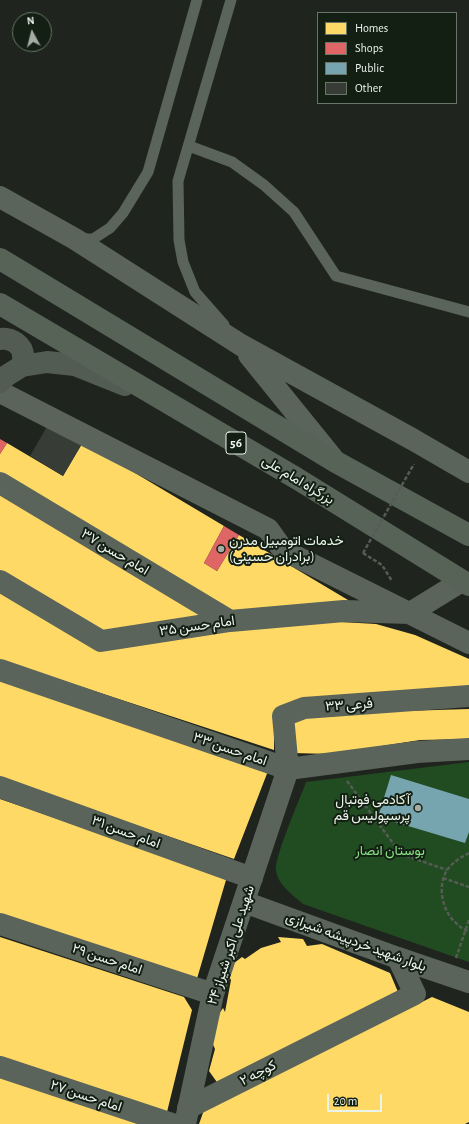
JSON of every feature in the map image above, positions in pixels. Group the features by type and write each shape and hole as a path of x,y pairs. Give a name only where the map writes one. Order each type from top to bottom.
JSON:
{"highway":[{"name":"56","path":"0,259 336,462 469,535"},
{"name":"بزرگراه امام علی","path":"0,304 296,478 465,583"}],"main road":[{"path":"0,339 12,340 20,346 24,356 22,366"},
{"path":"0,382 6,376 22,366 47,362 75,365 160,398"}],"street":[{"path":"0,197 75,239 241,345 469,472"},
{"path":"241,345 336,462"},
{"path":"0,392 268,529 283,550 469,643"},
{"name":"امام حسن ۳۷","path":"0,483 230,621"},
{"name":"امام حسن ۳۵","path":"0,581 101,641 230,621 344,611 410,613"},
{"path":"410,613 465,583"},
{"name":"امام حسن ۳۳","path":"0,670 288,769 417,752 469,749"},
{"name":"فرعی ۳۳","path":"288,769 283,716 304,708 469,696"},
{"name":"شهید علی اکبر شیراز ۲۴","path":"187,1116 213,994 288,769"},
{"name":"امام حسن ۳۱","path":"0,787 252,878"},
{"name":"بلوار شهید خردپیشه شیرازی","path":"244,902 460,979"},
{"name":"امام حسن ۲۹","path":"0,924 213,994"},
{"name":"کوچه ۲","path":"187,1116 327,1038 415,994 398,958"},
{"name":"امام حسن ۲۷","path":"0,1067 143,1119 172,1124"}],"lane":[{"path":"75,239 93,239 110,228 123,213 148,172 197,0"},
{"path":"231,0 178,181 179,240 183,262 195,292 241,345"},
{"path":"189,146 232,162 264,185 294,212 336,276 469,312"}],"path":[{"path":"382,565 363,553 414,464"},
{"path":"334,763 401,854 448,870"},
{"path":"467,931 450,918 442,899 444,878 448,870 460,857 469,853"},
{"path":"444,878 469,887"},
{"path":"460,979 469,920"}],"green space":[{"name":"بوستان انصار","path":"469,762 469,962 303,904 286,889 280,881 277,876 276,864 306,782"}],"building: Homes":[{"path":"83,442 224,526 204,563 217,571 239,535 348,600 347,605 232,615 0,476 0,454 7,443 63,476"},
{"path":"0,492 202,615 107,633 0,573"},
{"path":"0,590 96,648 165,636 323,621 376,624 415,635 469,659 469,690 274,710 274,750 0,660"},
{"path":"0,681 268,771 234,859 0,778"},
{"path":"469,709 469,739 420,740 332,754 291,753 292,719 308,714"},
{"path":"0,799 210,871 226,880 196,982 0,916"},
{"path":"0,937 184,997 192,1010 167,1112 0,1056"},
{"path":"278,937 303,939 307,946 322,944 390,973 398,992 219,1085 209,1071 215,1049 211,1040 218,1015 223,1008 225,1012 231,980 225,970 242,957 245,959 261,948 281,942"},
{"path":"432,997 469,1012 469,1122 465,1124 199,1124 204,1110"},
{"path":"0,1075 139,1124 0,1124"}],"building: Shops":[{"path":"0,439 7,443 0,454"},
{"name":"خدمات اتومبیل مدرن (برادران حسینی)","path":"224,526 239,535 217,571 204,563"}],"building: Public":[{"path":"391,775 469,799 469,832 465,843 378,817"}],"building: Other":[{"path":"49,423 83,442 63,476 30,456"}],"place":[{"name":"خدمات اتومبیل مدرن (برادران حسینی)","path":"221,549"},
{"name":"آکادمی فوتبال پرسپولیس قم","path":"418,808"}]}
